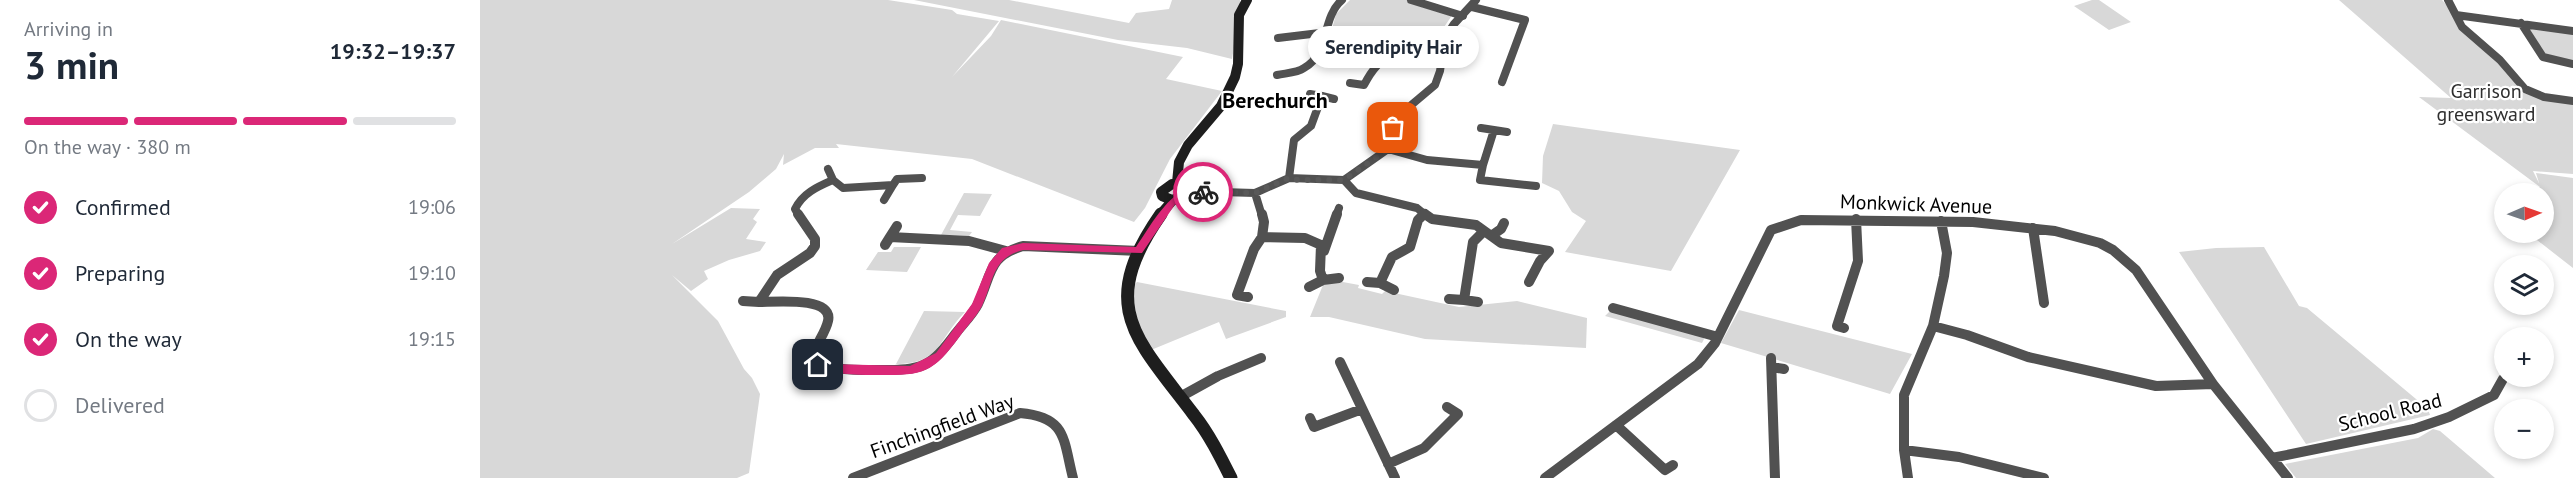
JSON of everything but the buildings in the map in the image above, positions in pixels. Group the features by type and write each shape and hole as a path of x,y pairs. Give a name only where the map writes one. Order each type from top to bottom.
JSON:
{"street":[{"path":"1177,183 1179,162 1188,145 1221,106 1235,76 1238,64 1239,15 1247,0"},
{"path":"1277,75 1303,69 1318,58 1328,32 1331,13 1337,3 1342,0"},
{"path":"1411,0 1427,9 1463,16"},
{"path":"2448,0 2462,27 2500,60 2525,89 2544,97 2573,101"},
{"path":"1187,191 1255,193 1289,178 1344,180 1388,149 1397,117 1435,85 1440,71 1444,38 1474,4 1524,20 1502,82"},
{"path":"2456,15 2573,31"},
{"path":"2521,23 2542,57 2573,64"},
{"path":"1277,38 1328,32"},
{"path":"1364,85 1376,63 1391,52 1441,52"},
{"path":"1350,83 1374,88"},
{"path":"1310,94 1334,99"},
{"path":"1289,178 1294,140 1311,126 1322,96"},
{"path":"1481,128 1507,132"},
{"path":"1494,130 1480,180 1512,188 1536,186"},
{"path":"1388,149 1427,160 1483,165"},
{"path":"828,169 833,180 843,188 893,184"},
{"path":"884,200 897,179 922,178"},
{"path":"759,302 777,275 810,253 815,246 815,238 795,209 797,203 811,190 833,180"},
{"path":"1344,180 1356,193 1417,208 1432,219 1476,225 1509,245 1553,249 1540,261 1529,282"},
{"path":"1177,183 1185,185 1187,191 1183,197 1172,200 1162,196 1161,192 1167,185 1177,183"},
{"path":"1237,296 1254,249 1262,237 1264,222 1255,193"},
{"path":"1172,200 1139,251 1127,288 1131,329 1143,351 1196,418 1231,478"},
{"path":"1323,280 1319,270 1339,208"},
{"path":"1380,283 1392,257 1410,247 1418,220 1425,213"},
{"path":"1836,326 1858,261 1856,219"},
{"name":"Monkwick Avenue","path":"1545,478 1698,364 1718,336 1771,230 1801,220 1856,219 1973,222 2033,228 2077,236 2100,243 2125,259 2147,285 2212,384 2288,478"},
{"path":"1908,478 1904,450 1904,395 1933,326 1947,252 1941,221"},
{"path":"1464,300 1473,242 1487,233 1500,230 1504,223"},
{"path":"897,226 887,241 969,240 1006,251"},
{"path":"2033,228 2044,303"},
{"path":"1262,237 1314,240 1321,245 1324,251"},
{"path":"743,301 815,303 824,306 830,316 829,323 816,341 812,360 827,368 910,370 930,363 939,356 977,306 994,263 1006,251 1023,246 1139,251"},
{"path":"1309,287 1323,280 1339,278"},
{"path":"1367,282 1380,283 1394,290"},
{"path":"1225,295 1248,297"},
{"path":"1449,299 1478,302"},
{"path":"1613,309 1718,336"},
{"path":"1933,326 1967,335 2028,357 2156,386 2212,384"},
{"path":"1180,397 1261,358"},
{"path":"1340,362 1395,478"},
{"path":"1775,478 1771,363 1784,369"},
{"name":"School Road","path":"2272,458 2414,429 2449,417 2494,395 2498,387"},
{"path":"1389,464 1424,448 1458,414 1447,407"},
{"path":"1310,418 1314,427 1362,409"},
{"name":"Finchingfield Way","path":"853,478 1020,413 1048,417 1057,424 1073,478"},
{"path":"1616,425 1665,471"},
{"path":"1904,450 1959,457 2044,478"}],"green space":[{"path":"480,0 888,0 952,10 957,14 999,21 952,77 991,36 1001,20 1183,57 1166,79 1222,91 1170,159 1145,208 1134,222 972,159 836,144 839,148 815,148 783,165 784,154 776,169 749,192 672,244 731,208 760,209 753,219 757,222 746,239 766,242 760,251 729,260 704,271 708,279 691,291 672,275 718,321 760,394 749,473 737,478 480,478"},
{"path":"914,0 1009,0 1129,23 1136,13 1169,9 1172,0 1240,0 1240,12 1232,59 1187,48 1118,40"},
{"path":"1350,0 1413,0 1453,14 1431,46 1400,49 1379,30 1331,33 1336,14"},
{"path":"2099,0 2131,22 2109,30 2074,6"},
{"name":"Garrison greensward","path":"2339,0 2442,0 2519,85 2573,104 2573,174 2533,171 2539,183 2535,183 2419,97 2451,98"},
{"path":"2533,26 2573,31 2573,62 2539,52 2526,29"},
{"path":"1553,124 1740,150 1671,271 1565,252 1586,221 1572,212 1559,191 1542,183 1543,156"},
{"name":"Garrison greensward","path":"2536,173 2573,178 2573,268 2541,243 2554,243 2554,183 2539,183"},
{"path":"964,193 992,194 980,216 958,215 950,230 972,232 969,236 941,235"},
{"path":"894,247 921,247 907,272 866,270 878,252 891,252"},
{"path":"2264,247 2299,306 2307,308 2428,409 2430,415 2306,444 2179,252 2216,248"},
{"path":"1332,280 1359,285 1358,288 1382,294 1385,291 1459,307 1517,301 1587,318 1586,348 1425,339 1329,317 1310,317 1323,285 1333,283"},
{"path":"1137,282 1286,311 1286,317 1226,339 1219,322 1151,350 1136,318 1134,294"},
{"path":"1739,310 1912,354 1890,394 1721,343"},
{"path":"924,311 965,312 930,355 911,363 896,364"},
{"path":"1610,311 1702,335 1704,339 1702,343 1605,316"},
{"path":"2433,429 2440,431 2495,478 2296,478 2285,464 2418,438"}],"way so far":[{"path":"1203,192 1255,193 1289,178 1336,182 1344,180 1388,149 1393,128"}],"place":[{"name":"Serendipity Hair","path":"1393,128"}],"district":[{"name":"Berechurch","path":"1275,100"}],"route":[{"path":"818,365 827,368 866,370 920,368 939,356 977,306 994,263 1006,251 1023,246 1139,251 1172,200 1183,197 1187,191 1203,192"}]}
